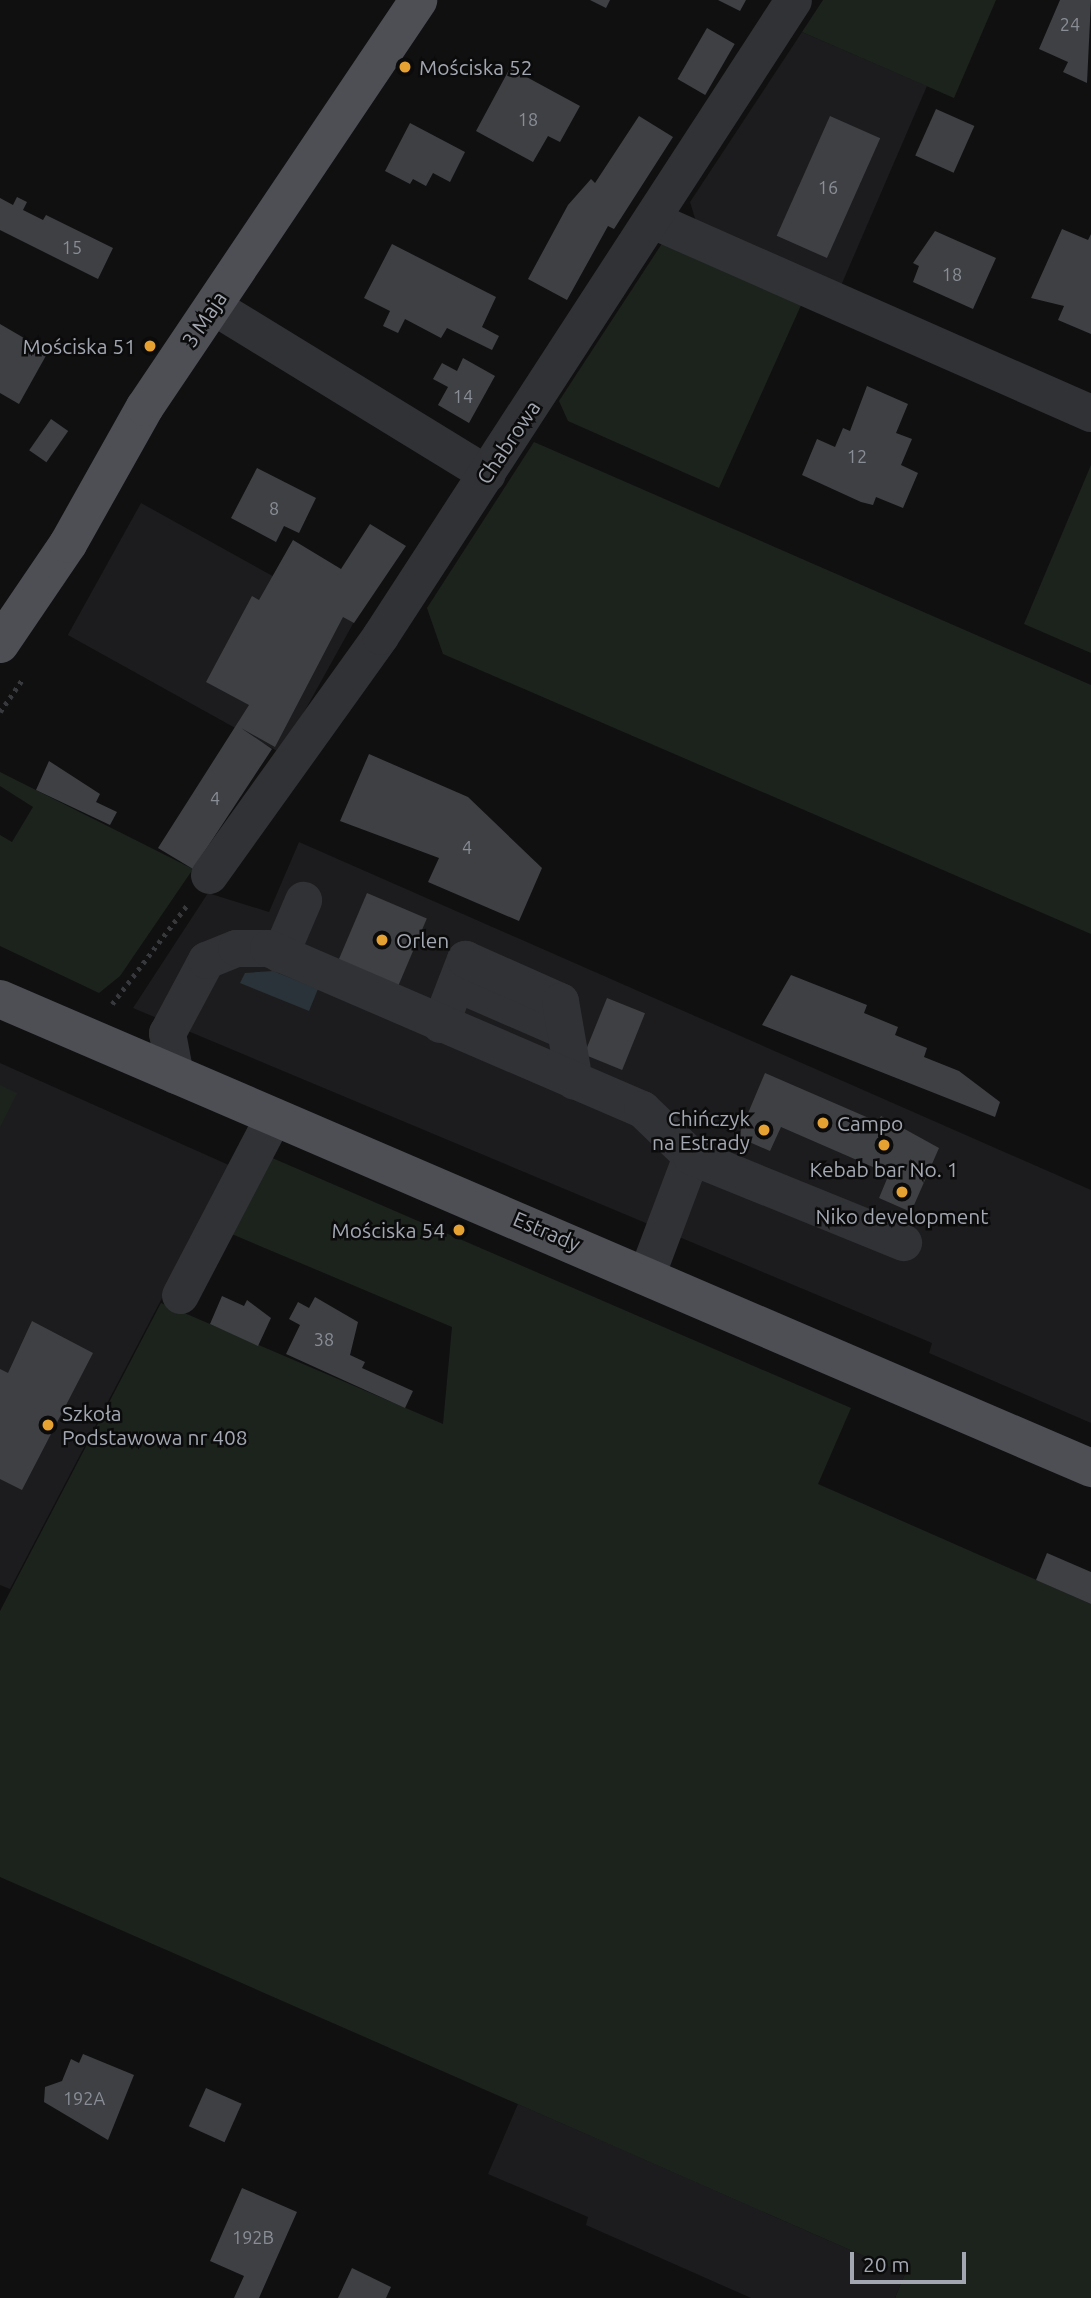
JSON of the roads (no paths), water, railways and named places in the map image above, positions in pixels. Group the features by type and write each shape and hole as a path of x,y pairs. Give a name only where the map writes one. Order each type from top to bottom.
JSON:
{"main road":[{"name":"3 Maja","path":"0,644 213,306 418,0"},
{"name":"Estrady","path":"0,999 273,1117 647,1273 1091,1468"}],"street":[{"name":"Chabrowa","path":"209,875 487,474 655,221 793,0"},
{"path":"655,221 1091,413"},
{"path":"213,306 487,474"},
{"path":"280,954 303,900"},
{"path":"175,1075 167,1033 206,960 236,948 280,954 642,1109 691,1156 903,1242"},
{"path":"440,1024 465,959 560,1001 574,1081"},
{"path":"180,1295 273,1117"},
{"path":"647,1273 691,1156"}],"place":[{"name":"Mościska 52","path":"405,67"},
{"name":"Mościska 51","path":"150,346"},
{"name":"Orlen","path":"382,940"},
{"name":"Campo","path":"823,1123"},
{"name":"Chińczyk na Estrady","path":"764,1130"},
{"name":"Kebab bar No. 1","path":"884,1145"},
{"name":"Niko development","path":"902,1192"},
{"name":"Mościska 54","path":"459,1230"},
{"name":"Szkoła Podstawowa nr 408","path":"48,1425"}]}
